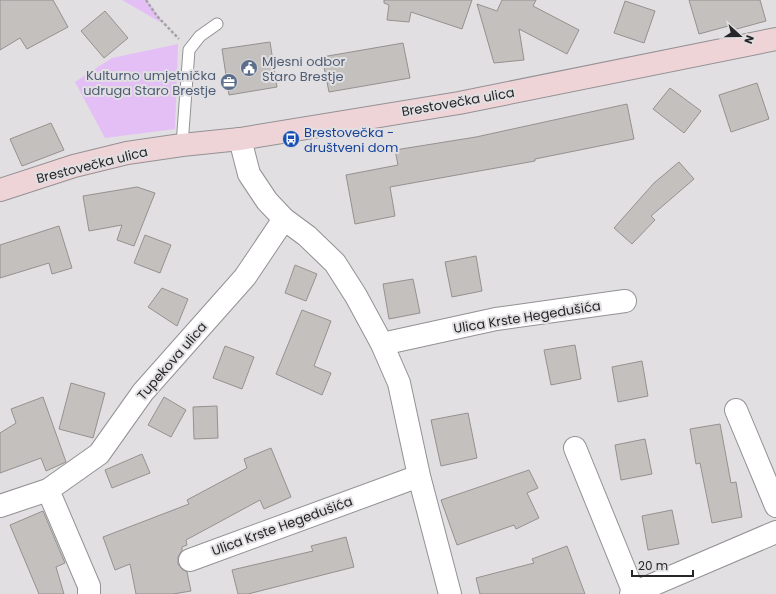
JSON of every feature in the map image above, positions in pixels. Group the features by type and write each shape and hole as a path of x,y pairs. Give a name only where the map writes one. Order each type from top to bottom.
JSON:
{"street":[{"name":"Brestovečka ulica","path":"0,190 74,166 127,153 240,139 459,103 776,39"},
{"path":"240,139 249,174 267,200 284,219 307,236 335,263 356,296 382,344 399,383 419,476 450,594"},
{"name":"Tupekova ulica","path":"0,506 48,490 99,454 143,392 245,277 284,219"},
{"name":"Ulica Krste Hegedušića","path":"382,344 496,319 625,301"},
{"path":"736,410 776,506"},
{"path":"575,448 632,593 776,532"},
{"name":"Ulica Krste Hegedušića","path":"190,560 419,476"},
{"path":"48,490 89,586 90,594"}],"lane":[{"path":"182,145 189,50 200,36 217,24"}],"path":[{"path":"146,0 157,16 189,50"}],"shaded area":[{"path":"122,0 147,0 161,20 160,22"},
{"path":"178,44 175,129 105,138 75,82 112,58"}],"building":[{"path":"0,0 53,0 68,27 27,49 20,38 0,50"},
{"path":"384,0 472,0 462,29 411,12 409,22 387,20 389,5 384,3"},
{"path":"502,0 536,0 533,6 579,30 567,54 519,29 524,60 494,63 477,4 497,11"},
{"path":"689,0 760,0 766,21 733,30 732,25 699,34"},
{"path":"625,1 655,11 644,43 614,33"},
{"path":"105,11 128,38 104,58 81,31"},
{"name":"Mjesni odbor Staro Brestje","path":"270,42 277,87 229,95 222,49"},
{"path":"403,43 410,78 329,92 322,57"},
{"path":"757,83 769,119 731,132 719,95"},
{"path":"670,88 701,111 684,133 653,109"},
{"path":"627,104 634,139 535,159 535,161 390,187 395,216 355,224 346,175 398,165 395,150 476,137"},
{"path":"51,123 64,150 22,166 10,139"},
{"path":"679,162 694,179 651,216 655,220 632,244 614,228 654,183"},
{"path":"137,187 155,193 134,246 117,240 122,225 89,231 83,196"},
{"path":"59,226 72,268 52,274 49,263 0,278 0,245"},
{"path":"145,235 171,245 160,273 134,263"},
{"path":"476,256 482,291 452,297 445,262"},
{"path":"295,265 317,274 306,301 285,293"},
{"path":"413,279 420,313 389,319 383,284"},
{"path":"162,288 188,299 177,326 148,307"},
{"path":"302,310 331,321 314,366 331,373 322,395 276,374"},
{"path":"575,345 581,379 551,385 544,350"},
{"path":"225,346 254,357 242,389 213,378"},
{"path":"642,361 648,396 618,402 612,367"},
{"path":"71,383 105,393 93,438 59,429"},
{"path":"43,397 66,462 46,471 41,458 0,473 0,433 16,423 11,409"},
{"path":"164,397 186,410 171,437 148,425"},
{"path":"217,406 218,438 194,439 193,407"},
{"path":"468,413 477,458 441,466 431,420"},
{"path":"720,424 731,483 736,482 742,517 712,523 700,463 696,464 690,429"},
{"path":"645,439 652,474 621,480 615,445"},
{"path":"271,448 291,497 264,509 260,500 186,540 187,545 182,547 178,557 178,564 187,572 191,591 173,594 136,594 130,564 115,570 103,537 189,504 187,500 247,468 244,459"},
{"path":"142,454 150,473 112,488 105,470"},
{"path":"529,470 538,488 527,493 539,518 516,529 514,525 457,545 441,500"},
{"path":"672,510 679,544 648,550 642,516"},
{"path":"43,511 65,563 56,567 64,594 39,594 10,525"},
{"path":"346,537 354,567 248,594 238,594 232,570 313,551 311,546"},
{"path":"567,546 585,594 480,594 476,578 534,563 532,559"}],"place":[{"name":"Mjesni odbor Staro Brestje","path":"249,68"},
{"name":"Kulturno umjetnička udruga Staro Brestje","path":"229,82"},
{"name":"Brestovečka - društveni dom","path":"291,139"}]}
